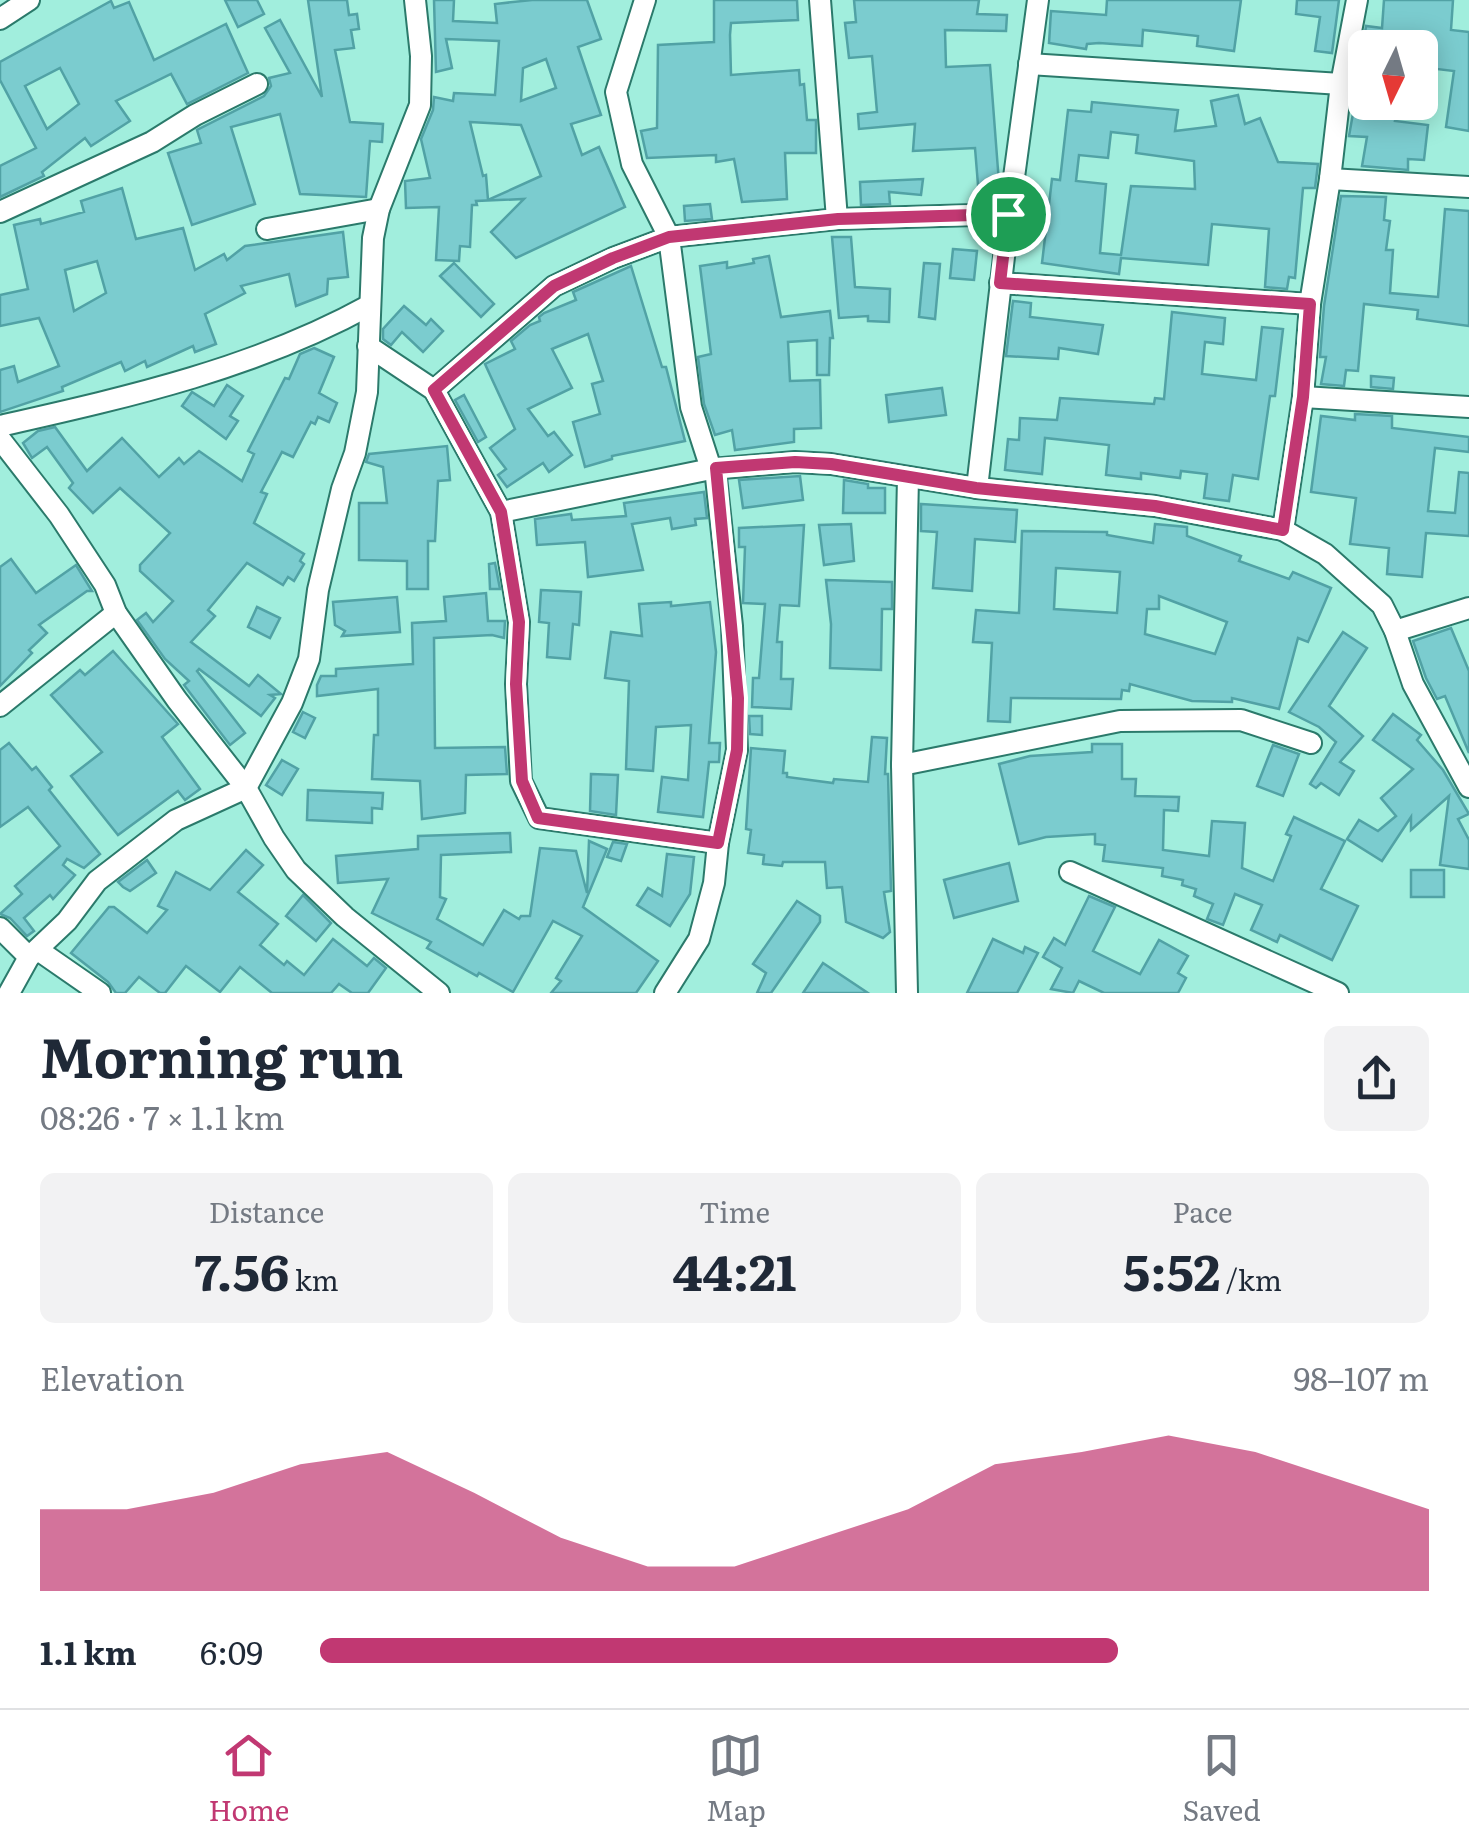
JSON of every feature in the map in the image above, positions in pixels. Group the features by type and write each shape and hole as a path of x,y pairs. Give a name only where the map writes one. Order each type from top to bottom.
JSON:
{"street":[{"path":"0,19 28,0"},
{"path":"9,993 34,954 97,881 176,820 246,788 292,703 310,658 318,590 342,489 355,453 367,392 373,238 379,209 420,106 414,0"},
{"path":"645,0 616,92 632,164 669,237 690,406 713,469 738,698 737,750 714,883 698,940 665,993"},
{"path":"820,0 838,219"},
{"path":"976,488 1038,0"},
{"path":"1283,530 1303,397 1310,304 1356,0"},
{"path":"1029,64 1341,84"},
{"path":"0,212 152,142 257,84"},
{"path":"1330,179 1469,187"},
{"path":"267,229 379,209"},
{"path":"434,390 554,286 669,237 838,219 1008,214"},
{"path":"1000,283 1310,304"},
{"path":"0,426 163,388 242,364 321,332 370,305"},
{"path":"368,346 434,390 501,512 519,622 516,684 522,781 538,818 718,843"},
{"path":"1303,397 1469,407"},
{"path":"0,439 59,515 104,586 116,613 246,788 296,870 345,917 439,993"},
{"path":"501,512 713,469 795,462 831,464 976,488 1155,506 1283,530 1325,554 1382,604 1396,630 1413,684 1469,787"},
{"path":"907,993 902,764 908,478"},
{"path":"1396,630 1469,608"},
{"path":"0,706 116,613"},
{"path":"902,764 1120,721 1241,720 1311,743"},
{"path":"1070,872 1338,993"},
{"path":"0,928 34,954 100,993"}],"building":[{"path":"225,0 257,0 264,14 238,27"},
{"path":"308,0 347,0 349,15 357,14 359,29 351,30 354,48 335,50 350,122 383,124 382,142 370,141 366,197 300,194 280,114 231,127 255,204 192,225 168,153 201,143 197,130 264,96 271,86 269,78 290,73 265,28 280,20 322,97"},
{"path":"434,0 454,0 453,21 497,23 495,4 587,0 601,39 578,47 601,115 571,124 582,155 599,147 625,207 516,258 491,232 524,199 476,201 477,205 472,205 470,247 460,246 459,261 436,260 439,207 406,208 405,181 430,178 421,139 434,97 453,101 454,93 495,95 499,41 446,39 452,68 436,72","holes":["546,59 556,88 521,101 523,68","470,122 521,125 541,176 488,200 486,175 483,176"]},
{"path":"714,0 797,0 798,20 731,23 730,35 731,75 799,70 800,85 804,84 807,120 816,120 816,153 785,153 787,199 742,202 734,159 716,162 716,155 647,158 641,131 657,128 658,45 714,42"},
{"path":"854,0 979,0 977,14 1007,15 1006,31 945,30 946,67 990,65 999,183 978,185 975,148 913,151 915,124 859,129 858,114 877,112 872,56 849,58 845,23 856,22"},
{"path":"1107,0 1241,0 1234,51 1197,46 1198,36 1143,30 1142,46 1099,43 1087,44 1086,49 1049,43 1051,11 1106,15"},
{"path":"1297,0 1339,0 1332,53 1315,51 1320,17 1296,14"},
{"path":"1384,0 1453,0 1451,30 1469,32 1469,131 1446,127 1454,71 1438,69 1438,30 1365,30 1366,26 1382,28"},
{"path":"111,1 114,8 129,2 154,60 226,24 248,73 187,104 171,74 116,101 130,121 91,146 85,138 42,172 44,176 0,197 0,166 36,148 0,80 0,62","holes":["60,68 79,104 47,129 25,86"]},
{"path":"1238,95 1245,124 1260,118 1278,162 1318,164 1315,188 1303,188 1295,278 1289,277 1287,289 1265,287 1269,229 1212,224 1208,265 1121,258 1119,274 1042,263 1052,179 1060,180 1068,110 1091,112 1092,102 1178,110 1175,131 1216,126 1211,101","holes":["1111,132 1138,135 1136,153 1194,161 1195,189 1131,186 1121,255 1100,253 1106,184 1076,181 1079,155 1108,158"]},
{"path":"1352,120 1428,125 1424,160 1408,159 1408,170 1362,166 1367,137 1349,136"},
{"path":"923,179 921,195 889,192 890,204 861,205 860,182"},
{"path":"122,188 136,239 183,228 195,270 224,254 227,260 245,246 343,232 348,277 328,279 327,294 296,306 289,274 241,286 245,293 205,314 216,344 195,352 193,346 147,367 145,361 125,371 121,362 62,387 63,391 0,412 0,370 14,366 18,382 59,366 39,318 0,326 0,295 28,289 14,225 40,219 41,224 84,212 81,201","holes":["97,261 106,293 74,311 65,270"]},
{"path":"1341,196 1386,197 1384,220 1390,221 1386,250 1393,250 1390,293 1438,297 1445,209 1469,211 1469,326 1417,319 1418,310 1364,304 1358,371 1346,370 1344,386 1321,384 1326,357 1320,357"},
{"path":"710,204 712,219 685,221 684,206"},
{"path":"832,237 851,237 855,287 890,289 889,322 868,321 868,316 839,318"},
{"path":"953,249 977,251 974,280 950,278"},
{"path":"769,256 781,317 830,311 833,338 829,375 817,375 817,340 788,342 790,381 820,380 821,428 794,429 794,442 735,450 732,430 715,435 704,404 698,357 711,354 700,266 727,262 727,268"},
{"path":"454,263 494,304 481,317 440,276"},
{"path":"924,263 940,264 935,319 919,317"},
{"path":"631,266 662,367 666,367 685,441 612,456 585,467 573,422 600,414 592,384 603,381 588,334 552,349 572,388 528,409 548,436 554,432 572,455 549,472 543,463 507,487 498,475 506,469 490,448 515,429 485,364 515,349 511,341 540,321 544,313 576,300 573,292"},
{"path":"1013,301 1031,303 1030,317 1103,325 1098,354 1059,348 1058,359 1006,356"},
{"path":"404,306 426,325 431,319 443,331 423,352 402,332 391,345 383,339 383,329"},
{"path":"1172,312 1225,318 1223,344 1205,342 1202,374 1256,380 1262,327 1283,329 1275,396 1270,396 1258,479 1233,475 1229,501 1204,498 1207,474 1181,471 1180,478 1141,473 1141,479 1106,475 1109,445 1045,438 1042,474 1005,470 1008,439 1019,440 1020,418 1057,420 1060,398 1154,404 1155,398 1164,399"},
{"path":"314,348 334,357 319,393 337,403 329,422 318,417 315,424 311,422 293,457 282,452 261,492 267,494 254,523 304,554 300,561 304,564 294,581 288,577 283,585 247,563 208,610 215,616 191,642 249,686 258,675 281,694 270,695 275,698 261,716 197,671 245,733 230,745 184,685 189,681 165,659 137,620 146,613 153,622 173,601 140,571 140,565 170,533 120,488 93,513 69,488 73,483 47,447 32,458 23,443 38,431 55,427 87,471 122,438 159,477 179,458 184,464 199,451 242,481 254,454 248,451 285,378 289,379 300,354"},
{"path":"1371,376 1394,378 1393,389 1371,387"},
{"path":"227,385 243,396 230,416 238,421 226,439 182,406 192,392 214,406"},
{"path":"942,388 946,415 889,422 886,395"},
{"path":"464,395 486,437 478,442 455,400"},
{"path":"1355,414 1392,416 1392,428 1469,437 1469,452 1435,448 1428,511 1455,513 1459,472 1469,473 1469,536 1426,533 1422,577 1387,574 1389,548 1350,544 1356,498 1311,492 1321,416 1355,420"},
{"path":"447,446 450,480 438,481 435,541 428,541 428,589 407,589 407,561 359,560 359,503 387,503 383,467 366,462 369,454"},
{"path":"800,476 803,500 743,508 739,480"},
{"path":"844,480 868,484 868,488 885,488 885,513 843,513"},
{"path":"704,492 707,518 695,519 696,525 672,529 670,518 632,524 643,570 588,577 585,542 537,545 535,519 571,514 572,520 626,516 624,503"},
{"path":"921,504 1017,510 1015,542 975,539 972,591 933,588 937,532 921,531"},
{"path":"851,524 854,561 824,565 819,525"},
{"path":"1155,524 1187,527 1187,536 1241,556 1239,561 1289,579 1293,572 1331,588 1308,642 1298,638 1279,709 1232,698 1232,702 1192,701 1130,684 1129,691 1122,690 1121,699 1011,698 1010,722 988,721 992,643 973,642 976,610 1019,613 1022,531 1107,532 1153,543","holes":["1056,568 1120,572 1117,613 1054,609","1159,596 1227,622 1215,654 1145,634 1147,609 1159,609"]},
{"path":"804,525 799,606 780,605 777,642 782,642 781,679 793,679 791,709 752,707 753,678 759,678 765,604 743,603 745,547 739,547 739,528"},
{"path":"11,559 36,593 76,565 92,591 39,625 47,633 0,686 0,567"},
{"path":"495,563 500,589 490,589 489,564"},
{"path":"826,580 892,582 892,609 882,609 881,670 830,668"},
{"path":"541,590 581,592 579,625 573,624 570,659 547,657 549,623 539,622"},
{"path":"486,593 488,621 505,621 504,638 434,638 435,748 505,747 507,774 466,775 465,813 422,819 420,781 372,779 374,735 378,735 378,689 317,696 317,685 321,676 336,676 336,669 413,664 412,623 446,621 444,597"},
{"path":"397,597 400,632 342,636 345,631 335,625 333,602"},
{"path":"671,602 671,606 710,602 716,652 709,743 720,743 719,762 709,762 703,817 658,812 662,777 688,780 691,725 656,727 653,771 626,769 629,681 605,678 611,632 642,636 639,604"},
{"path":"257,607 280,618 270,638 248,627"},
{"path":"1451,628 1469,671 1469,753 1445,696 1437,699 1426,678 1413,641"},
{"path":"1343,632 1367,648 1329,706 1363,736 1340,762 1354,771 1339,795 1321,783 1316,788 1310,784 1336,742 1319,727 1289,712"},
{"path":"113,651 178,724 162,737 200,789 185,800 178,791 118,835 71,776 102,752 51,695 80,670 85,675"},
{"path":"303,712 315,718 305,738 293,732"},
{"path":"1393,714 1421,735 1417,740 1443,770 1469,814 1458,819 1469,840 1469,869 1440,865 1449,796 1411,830 1411,817 1382,861 1347,839 1359,820 1378,831 1396,816 1381,798 1413,769 1373,740"},
{"path":"749,716 762,716 762,735 750,734"},
{"path":"872,737 887,738 891,891 884,892 890,932 883,938 846,922 842,887 827,888 825,862 763,864 764,855 748,853 751,830 746,829 751,748 785,751 783,773 787,777 833,783 834,779 868,782"},
{"path":"9,743 32,770 36,767 52,787 49,790 100,854 84,868 67,859 63,865 75,875 53,899 50,895 24,918 34,931 27,936 10,918 0,914 22,894 15,886 60,846 28,807 0,827 0,750"},
{"path":"1092,744 1122,744 1122,779 1136,779 1135,796 1179,797 1178,811 1164,810 1163,850 1209,856 1212,821 1245,823 1242,868 1273,881 1291,836 1286,834 1294,817 1345,841 1321,889 1358,906 1332,960 1280,935 1277,942 1251,930 1262,905 1235,894 1223,925 1207,919 1213,904 1194,896 1196,889 1182,885 1183,880 1162,876 1163,868 1103,861 1105,845 1095,844 1095,834 1046,837 1019,844 999,764 1030,756 1092,752"},
{"path":"1273,745 1299,754 1283,796 1257,786"},
{"path":"282,760 298,769 282,795 266,785"},
{"path":"591,774 618,775 616,815 590,811"},
{"path":"308,790 383,793 382,809 372,808 372,823 307,820"},
{"path":"510,833 511,852 441,855 440,897 446,899 437,919 483,945 504,910 519,919 530,916 540,848 576,851 587,893 589,841 607,849 583,907 658,961 636,993 551,993 561,981 556,978 582,936 553,921 513,992 427,948 431,942 372,913 388,879 338,883 336,856 418,849 418,836"},
{"path":"613,842 627,844 621,861 607,857"},
{"path":"246,850 263,865 238,892 278,924 260,945 284,965 287,961 304,975 333,939 367,966 374,958 386,968 368,993 352,993 339,984 331,993 272,993 240,967 220,992 186,966 165,993 139,977 125,993 116,993 71,953 109,907 147,933 167,910 158,906 176,872 210,890"},
{"path":"667,854 694,857 690,894 670,926 637,905 648,888 662,896"},
{"path":"147,860 156,873 130,891 118,882"},
{"path":"1009,863 1018,901 954,918 944,880"},
{"path":"1411,870 1444,870 1444,897 1411,897"},
{"path":"303,895 331,923 316,941 286,916"},
{"path":"1089,896 1115,907 1093,951 1140,974 1159,940 1188,956 1178,973 1186,978 1178,993 1104,993 1079,981 1073,993 1051,989 1062,968 1043,957 1054,938 1065,945"},
{"path":"797,901 820,916 820,922 771,993 757,993 766,973 753,964"},
{"path":"993,939 1023,953 1025,947 1038,953 1017,993 967,993"},
{"path":"823,963 868,993 803,993"}],"route":[{"path":"1008,214 1000,283 1310,304 1303,397 1283,530 1155,506 976,488 831,464 795,462 716,468 738,698 737,750 718,843 538,818 522,781 516,684 519,622 501,512 434,390 554,286 669,237 838,219 1008,214"}]}
